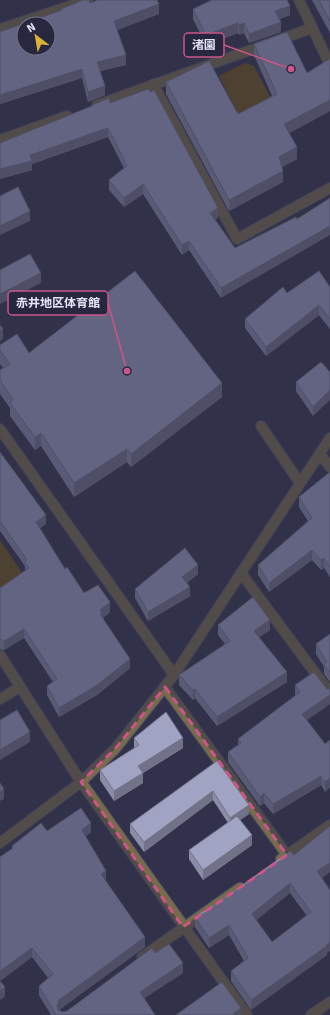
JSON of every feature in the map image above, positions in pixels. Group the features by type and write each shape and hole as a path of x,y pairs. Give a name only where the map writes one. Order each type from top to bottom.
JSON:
{"street":[{"path":"0,29 88,0"},
{"path":"299,0 330,65"},
{"path":"88,108 312,28"},
{"path":"153,84 237,239 330,188"},
{"path":"0,140 16,136 74,114"},
{"path":"261,426 300,483"},
{"path":"0,428 174,675"},
{"path":"0,843 81,782 116,749 174,675 330,438"},
{"path":"320,454 330,467"},
{"path":"241,573 330,693"},
{"path":"0,655 81,782 247,1015"},
{"path":"0,699 20,687"},
{"path":"165,687 287,855"},
{"path":"274,864 330,825"},
{"path":"132,964 248,882"},
{"path":"311,1015 330,1002"}],"highlighted area":[{"path":"165,687 287,855 183,927 81,782 115,749"}],"shaded area":[{"path":"245,63 254,66 273,102 241,119 219,76"},
{"path":"0,540 24,576 0,592"}],"building":[{"path":"83,0 89,0 90,3 98,0 157,0 159,4 114,21 126,55 97,62 105,86 88,92 82,69 0,95 0,32 16,26 16,56 56,56 56,16 45,16 62,10 61,9"},
{"path":"212,0 287,0 290,6 275,11 281,22 249,34 244,23 239,25 238,23 206,35 193,9"},
{"path":"319,0 330,0 330,21"},
{"path":"287,32 307,73 330,59 330,100 284,124 297,147 279,157 283,171 229,200 166,82 209,61 238,114 277,94 254,44"},
{"path":"148,89 150,92 154,90 218,208 210,213 235,248 296,217 297,219 330,198 330,226 221,288 189,241 182,245 143,184 124,198 109,180 127,166 108,128 30,155 32,161 0,169 0,143 109,98 110,103"},
{"path":"18,187 30,211 0,226 0,196"},
{"path":"30,254 41,273 0,294 0,270"},
{"path":"135,271 222,383 131,454 127,449 74,483 41,433 35,437 10,403 13,400 0,380 0,370 10,364 0,350 0,345 17,334 29,353"},
{"path":"319,271 330,287 330,319 319,305 266,347 245,319 283,287 287,293"},
{"path":"321,362 330,372 330,390 313,407 296,382"},
{"path":"0,452 46,515 36,522 65,569 67,567 84,593 98,585 110,602 100,610 102,613 100,614 130,659 97,685 59,708 47,686 57,679 24,629 4,641 0,639 0,588 29,568 25,562 27,560 0,521"},
{"path":"330,472 330,567 324,558 321,560 312,550 269,583 258,565 312,518 299,497"},
{"path":"185,548 198,565 182,577 190,587 148,612 135,589"},
{"path":"253,597 270,620 254,631 287,672 217,717 195,689 193,690 179,675 230,641 218,625"},
{"path":"330,634 330,672 324,665 327,662 316,644"},
{"path":"314,672 327,689 330,689 330,695 302,714 325,744 330,740 330,778 325,782 321,776 273,804 264,793 260,797 228,752 241,743 238,739 300,692 295,685"},
{"path":"17,710 30,732 0,750 0,720"},
{"path":"166,712 183,738 138,766 143,773 114,791 100,770 139,745 134,738"},
{"path":"217,761 249,805 230,818 213,791 144,842 130,824"},
{"path":"0,783 4,789 0,792"},
{"path":"81,808 91,823 82,830 106,871 101,874 145,937 59,1000 57,1006 58,1010 63,1012 67,1011 152,948 155,953 169,944 183,963 140,992 155,1015 56,1015 39,986 53,974 32,948 0,971 0,857 13,848 12,846 41,823 47,831"},
{"path":"237,816 252,835 203,870 189,850"},
{"path":"330,826 330,863 317,871 330,890 330,942 326,945 327,946 251,1000 231,971 248,958 229,925 209,938 195,917 213,906 290,851 294,855","holes":["290,883 311,912 272,942 252,914"]},
{"path":"0,981 5,987 0,991"},
{"path":"222,982 241,1008 233,1014 234,1015 176,1015"}],"place":[{"name":"渚園","path":"291,69"},
{"name":"赤井地区体育館","path":"127,371"}]}
